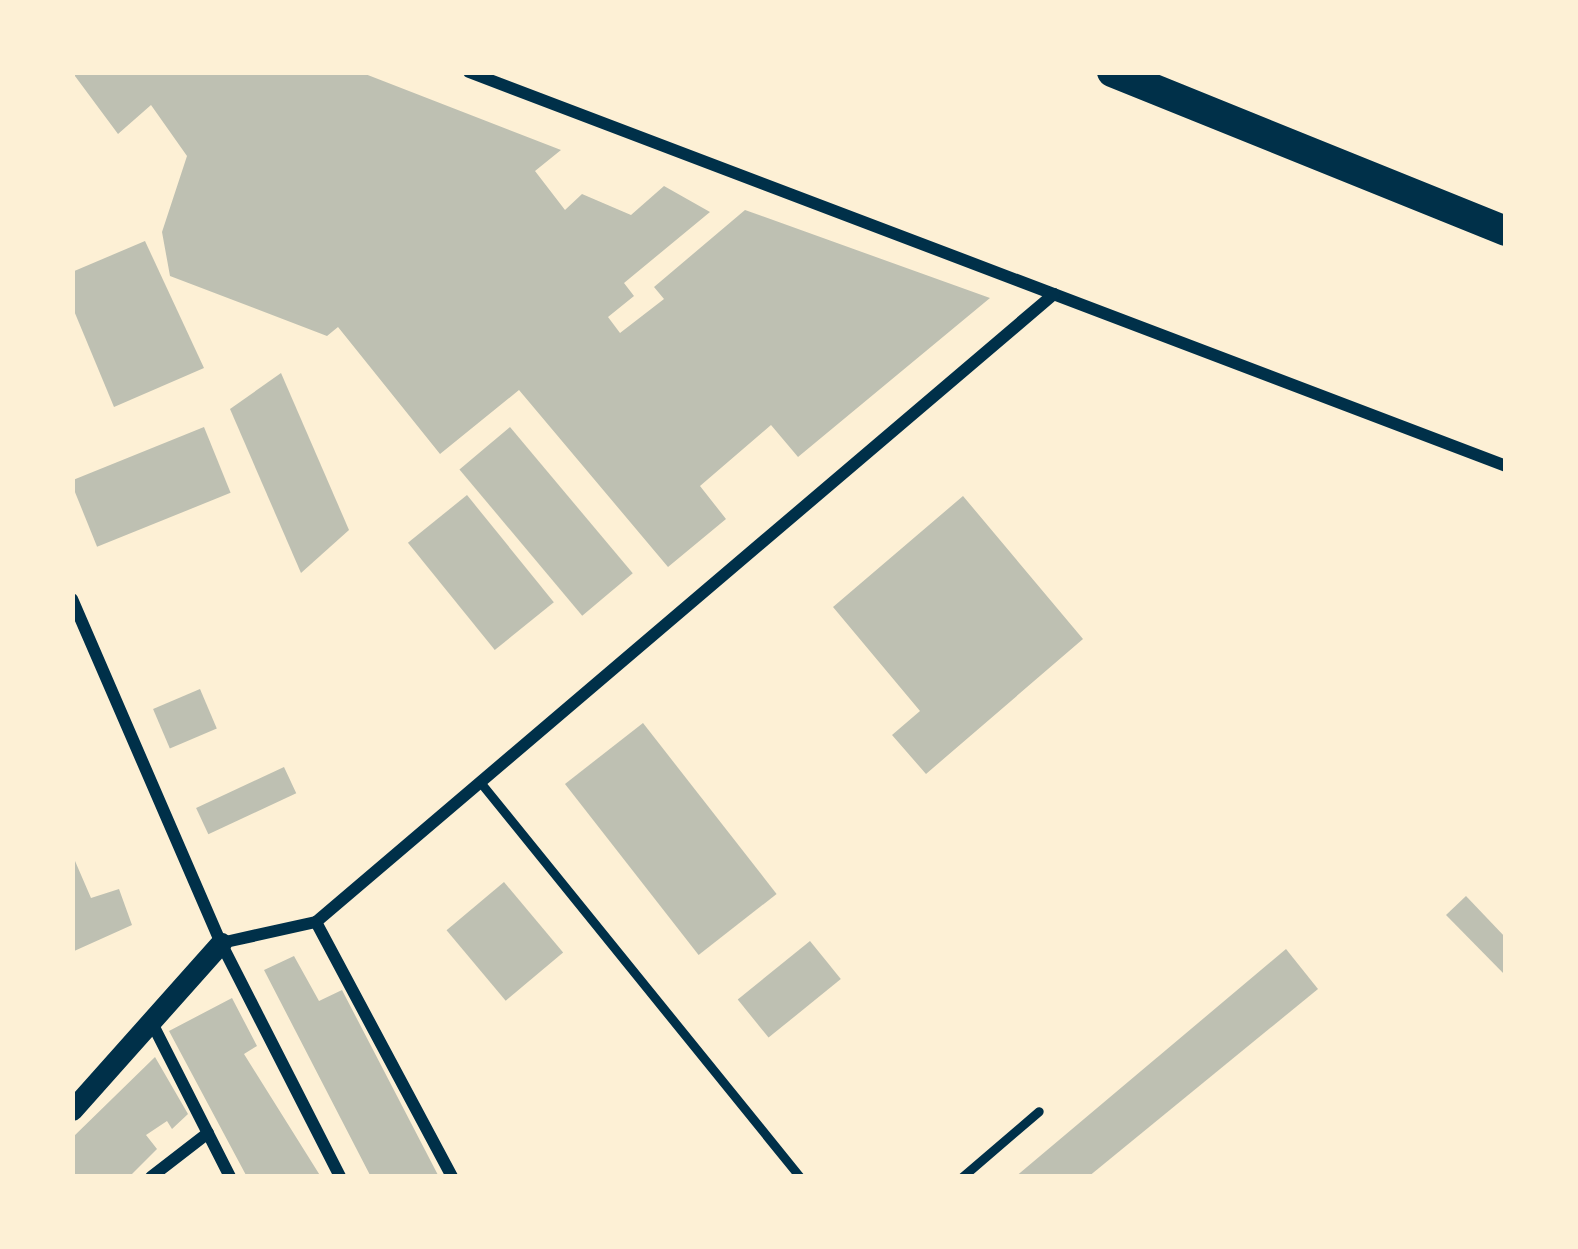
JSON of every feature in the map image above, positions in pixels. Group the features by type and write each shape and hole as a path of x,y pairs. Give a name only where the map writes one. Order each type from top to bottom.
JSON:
{"main road":[{"path":"1112,72 1506,231"}],"street":[{"path":"469,72 1506,466"},
{"path":"72,1110 154,1027 221,943 316,922 1054,294"},
{"path":"72,599 221,943 340,1177"},
{"path":"316,922 452,1177"},
{"path":"154,1027 230,1177"},
{"path":"151,1177 208,1133"}],"lane":[{"path":"480,782 800,1177"},
{"path":"962,1177 1039,1111"}],"building":[{"path":"72,72 360,72 561,150 535,171 565,210 582,194 631,215 664,186 710,212 624,283 634,296 608,317 620,333 664,299 654,287 745,210 990,298 798,457 771,425 700,486 726,519 668,567 519,390 440,454 338,327 327,336 170,276 162,232 187,156 151,105 118,134"},
{"path":"145,241 204,368 114,407 72,306 72,272"},
{"path":"281,373 349,530 301,573 230,409"},
{"path":"204,427 231,493 97,547 72,480"},
{"path":"510,427 633,573 582,616 459,469"},
{"path":"467,495 554,602 495,650 408,543"},
{"path":"963,496 1083,639 926,774 892,735 920,711 833,607"},
{"path":"200,689 217,729 170,749 153,709"},
{"path":"643,723 777,894 699,955 565,784"},
{"path":"284,767 296,793 208,834 196,808"},
{"path":"72,854 91,898 119,889 132,925 72,952"},
{"path":"504,882 563,952 506,1001 447,930"},
{"path":"1466,896 1506,938 1506,976 1446,915"},
{"path":"810,941 841,979 769,1038 738,1000"},
{"path":"1286,949 1318,989 1088,1177 1015,1177"},
{"path":"294,956 319,1001 342,990 439,1177 371,1177 264,970"},
{"path":"232,998 257,1046 244,1054 321,1177 247,1177 169,1031"},
{"path":"155,1057 188,1114 172,1129 167,1121 146,1135 157,1149 129,1177 72,1177 72,1138"}]}
